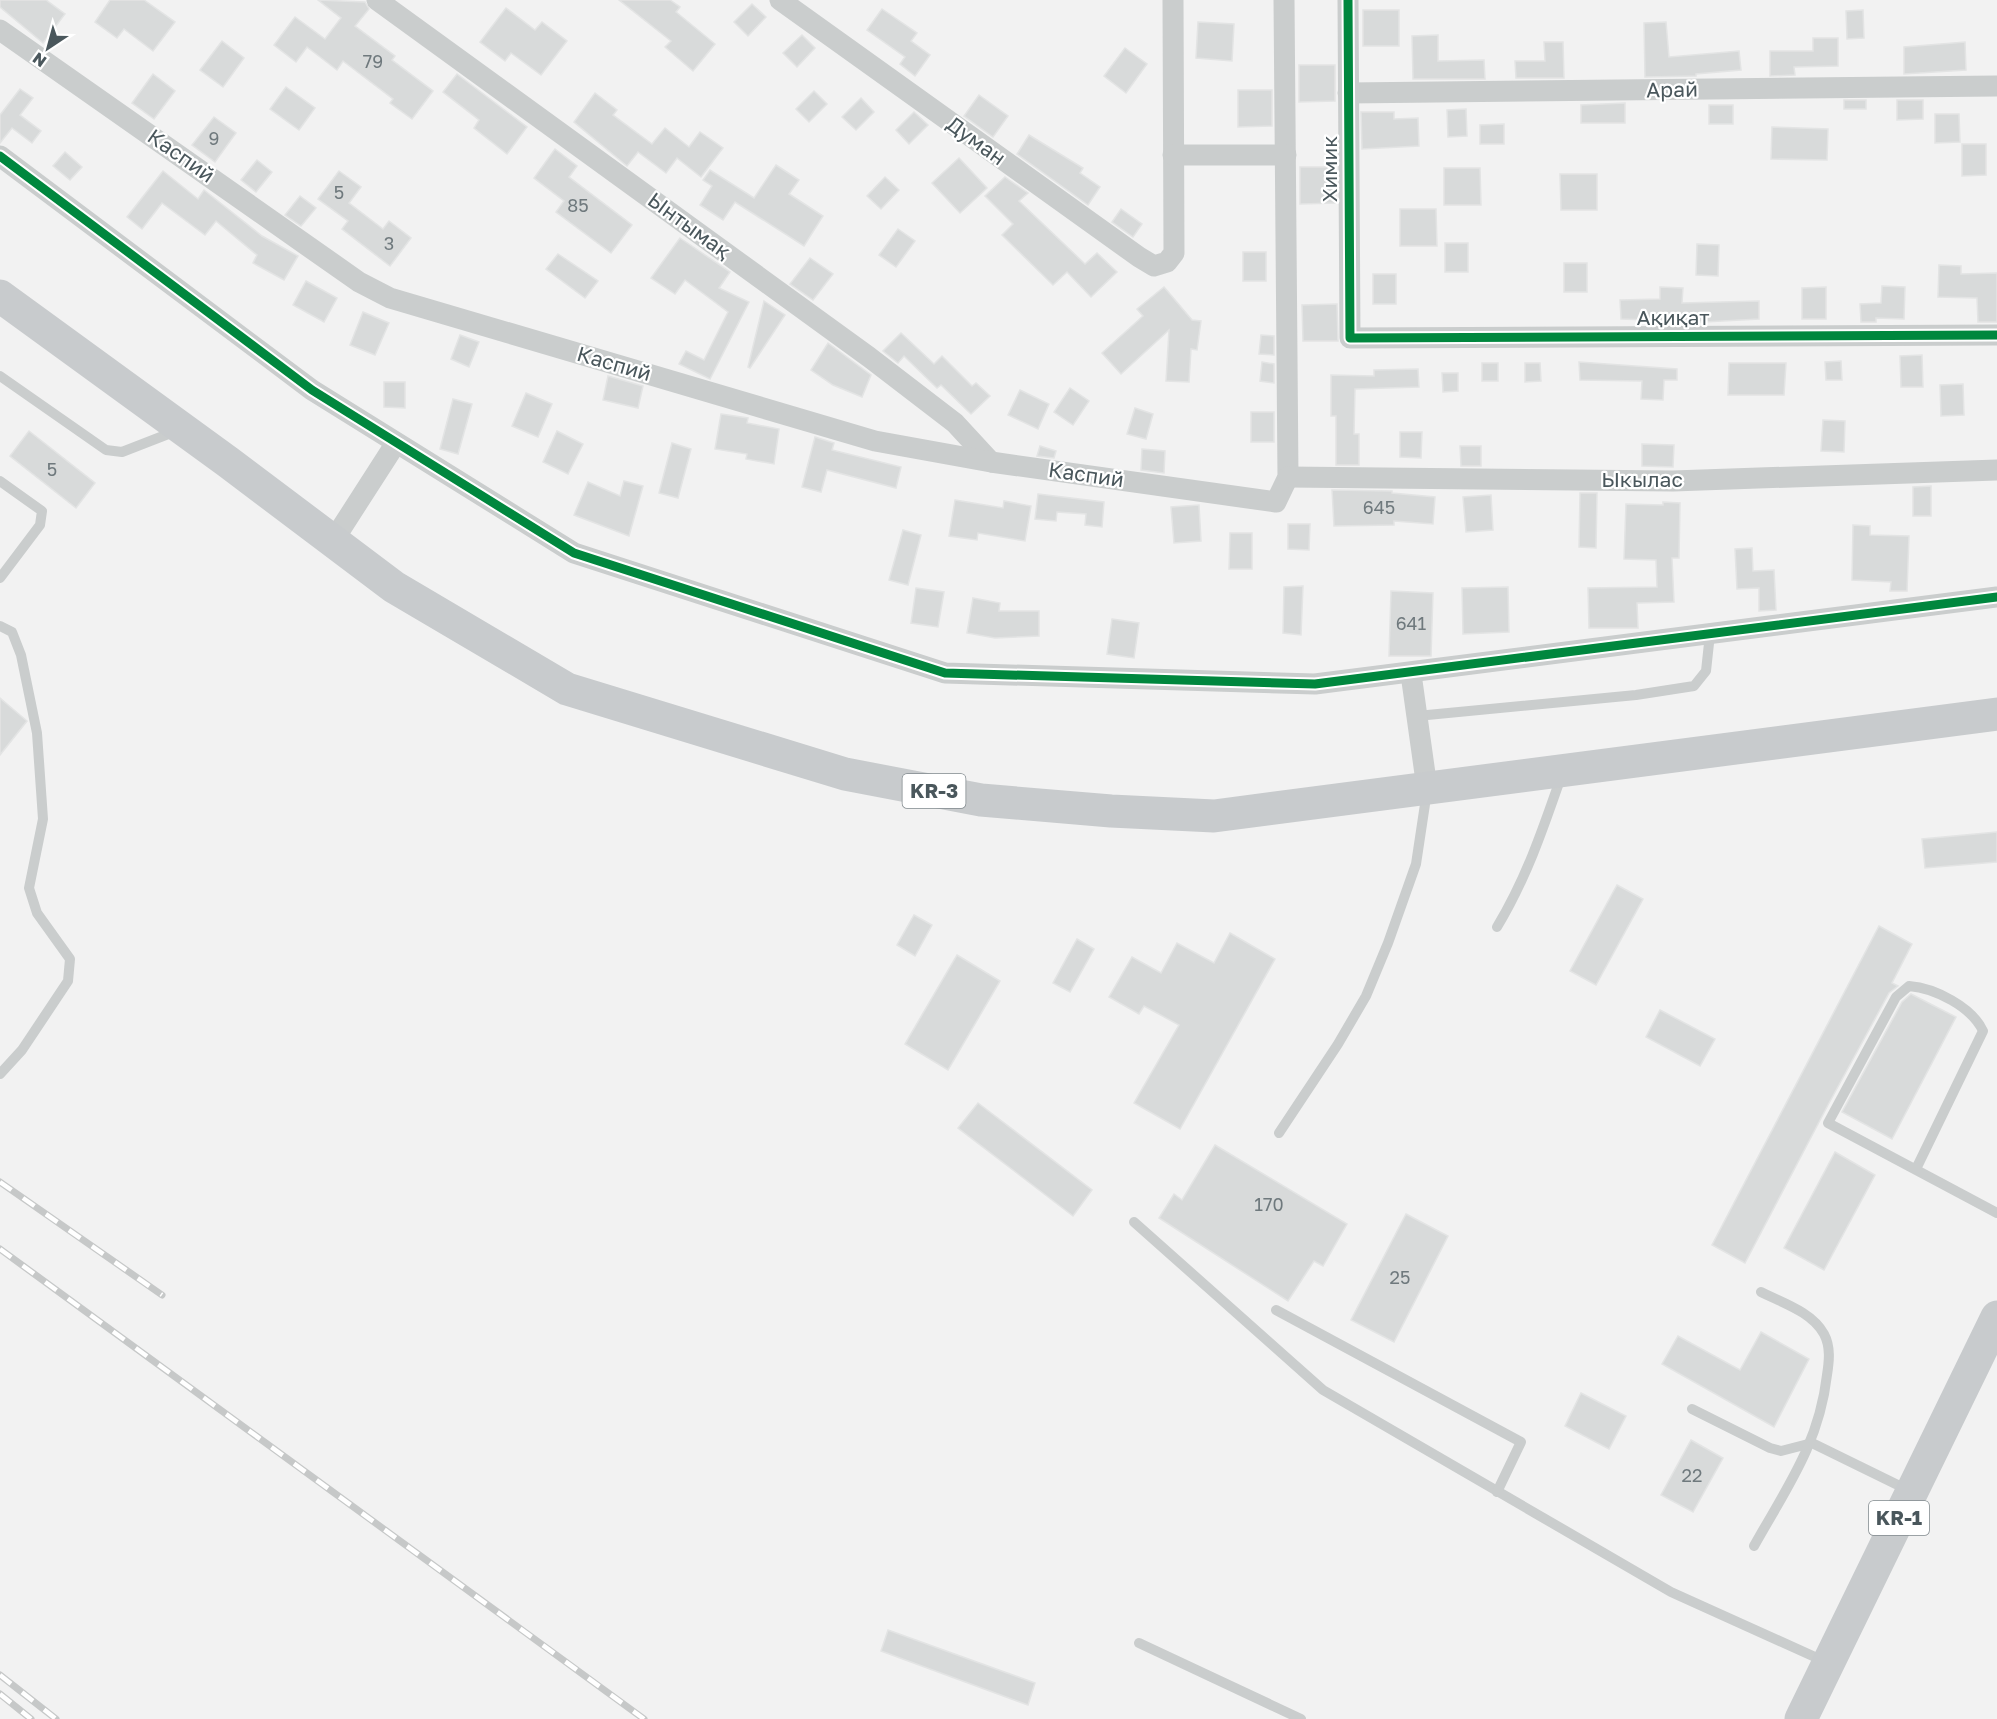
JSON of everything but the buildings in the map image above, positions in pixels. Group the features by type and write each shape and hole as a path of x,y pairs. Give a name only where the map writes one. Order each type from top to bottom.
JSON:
{"main road":[{"name":"KR-3","path":"0,296 394,587 567,690 845,774 981,800 1111,811 1214,816 1997,714"},
{"name":"KR-1","path":"1801,1719 1997,1317"}],"street":[{"name":"Ынтымақ","path":"378,0 869,357 955,423 991,462"},
{"name":"Думан","path":"780,0 1138,257 1154,266 1167,262 1174,253 1173,155"},
{"path":"1284,0 1288,477"},
{"name":"Химик","path":"1348,0 1350,338"},
{"path":"1171,2 1173,155 1286,155"},
{"name":"Каспий","path":"0,30 359,282 390,298 875,441 991,462 1276,502 1288,477"},
{"name":"Арай","path":"1348,93 1997,86"},
{"path":"0,156 312,390 574,553 945,673 1315,684 1411,674 1997,597"},
{"name":"Ақиқат","path":"1350,338 1997,335"},
{"path":"333,541 396,443"},
{"name":"Ыкылас","path":"1288,477 1673,481 1997,470"},
{"path":"1411,674 1427,788"}],"lane":[{"path":"0,376 106,450 122,452 180,429"},
{"path":"0,481 42,511 40,525 0,578"},
{"path":"0,626 12,632 21,655 37,733 44,819 29,888 37,913 70,958 68,981 22,1050 0,1074"},
{"path":"1417,716 1636,695 1694,686 1706,671 1710,634"},
{"path":"1497,927 1518,892 1530,864 1563,771"},
{"path":"1279,1133 1338,1044 1366,996 1416,864 1427,788"},
{"path":"1916,1169 1983,1031 1978,1019 1949,1000 1919,987 1909,986 1896,997 1828,1123 1997,1213"},
{"path":"1134,1222 1323,1390 1671,1592 1829,1663"},
{"path":"1754,1546 1812,1443 1826,1391 1829,1350 1826,1336 1817,1324 1804,1313 1761,1292"},
{"path":"1276,1310 1521,1442 1497,1492"},
{"path":"1692,1408 1770,1448 1781,1451 1812,1443 1912,1492"},
{"path":"1139,1643 1301,1719"}],"railway":[{"path":"0,1182 162,1295"},
{"path":"0,1249 644,1719"},
{"path":"0,1675 56,1719"},
{"path":"0,1694 31,1719"}],"cycle path":[{"path":"1348,0 1350,338 1997,335"},
{"path":"0,156 312,390 574,553 945,673 1315,684 1997,597"}]}
